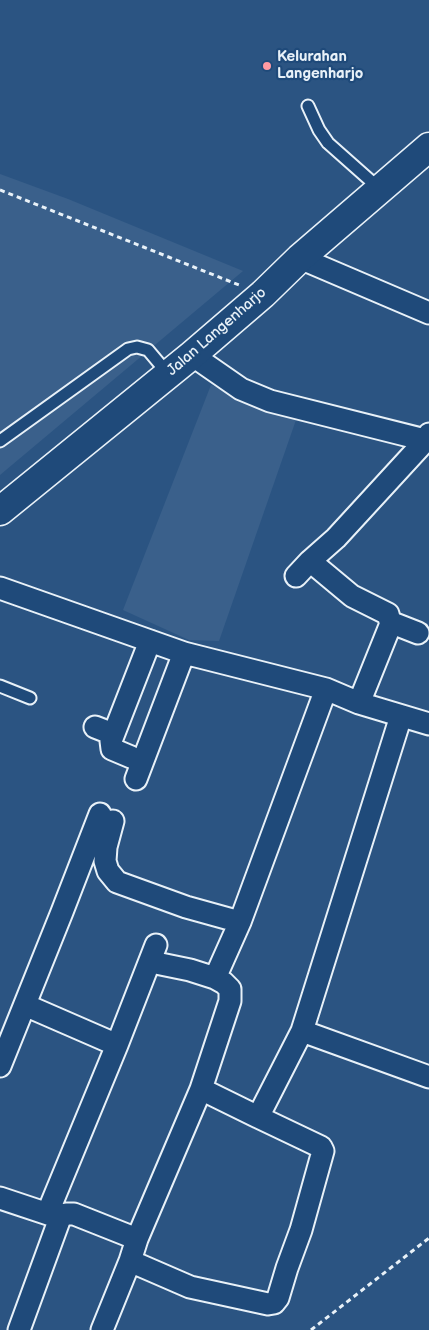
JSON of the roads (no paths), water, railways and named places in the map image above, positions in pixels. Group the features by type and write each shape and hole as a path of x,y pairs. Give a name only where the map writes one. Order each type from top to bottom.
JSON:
{"street":[{"name":"Jalan Langenharjo","path":"0,511 169,375 262,294 300,258 429,147"},
{"path":"300,258 429,313"},
{"path":"192,355 241,389 270,401 428,438 336,538 303,568 388,614 391,625 359,703"},
{"path":"0,588 184,653 326,689 359,703 429,724"},
{"path":"391,625 396,624 418,633"},
{"path":"131,757 112,749 111,741 104,730 150,641"},
{"path":"136,779 184,653"},
{"path":"215,978 240,922 326,689"},
{"path":"258,1117 302,1031 401,716"},
{"path":"0,1066 106,818 105,861 108,871 117,882 186,907 240,922"},
{"path":"19,1330 54,1215 153,954 224,983 230,989 230,1001 201,1089 137,1239 102,1330"},
{"path":"25,1005 117,1045"},
{"path":"302,1031 429,1078"},
{"path":"130,1261 190,1287 268,1304 274,1303 278,1298 301,1230 323,1150 321,1147 201,1089"},
{"path":"0,1198 54,1215 74,1214 137,1239"}],"lane":[{"path":"308,106 319,130 328,143 381,190"},
{"path":"0,441 128,349 137,347 148,350 169,375"},
{"path":"0,686 30,698"}],"place":[{"name":"Kelurahan Langenharjo","path":"267,66"}]}
